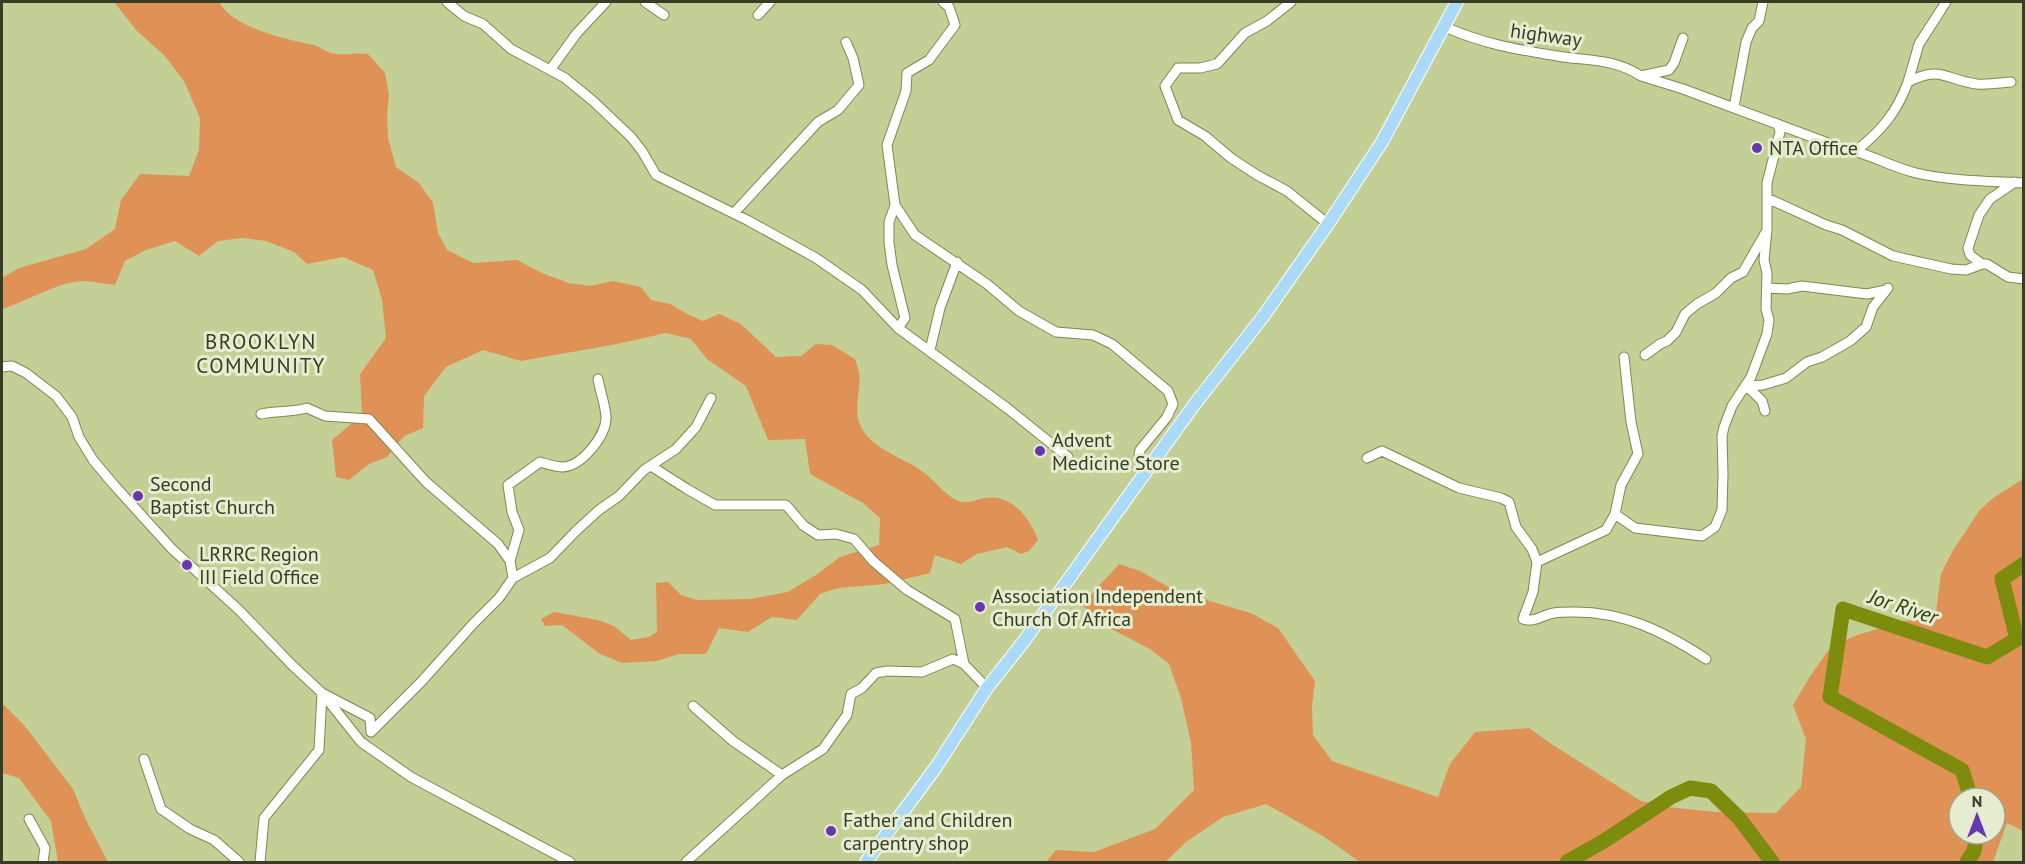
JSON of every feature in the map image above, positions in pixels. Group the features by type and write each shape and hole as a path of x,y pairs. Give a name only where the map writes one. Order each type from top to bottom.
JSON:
{"main road":[{"path":"866,862 936,767 987,688 1024,641 1148,468 1262,318 1328,224 1382,142 1457,2"}],"street":[{"path":"447,2 464,16 483,24 511,48 565,78 593,101 631,137 656,176 734,213 816,258 862,290 898,328 1007,408 1068,457"},
{"path":"550,70 577,33 606,2"},
{"path":"645,2 664,15"},
{"path":"758,15 770,2"},
{"path":"943,2 949,7 955,24 929,60 908,73 906,91 886,145 896,205 915,234 987,284 1019,311 1056,332 1093,335 1112,344 1168,391 1173,404 1167,417 1140,450 1138,456 1148,468"},
{"path":"1291,2 1267,21 1245,33 1217,64 1200,68 1179,68 1165,86 1178,120 1205,136 1257,176 1287,191 1328,224"},
{"path":"1734,107 1746,42 1752,28 1759,21 1763,2"},
{"path":"1857,150 1874,137 1899,107 1919,45 1946,2"},
{"name":"highway","path":"1445,27 1472,39 1500,47 1559,56 1599,59 1916,173 1978,181 2019,182"},
{"path":"1641,76 1669,70 1683,38"},
{"path":"734,213 818,122 838,110 859,85 853,58 846,42"},
{"path":"1908,82 1935,73 1978,84 2011,82"},
{"path":"1616,514 1635,528 1702,536 1715,527 1722,510 1722,436 1732,406 1747,386 1767,334 1769,320 1766,309 1767,273 1764,260 1767,230 1767,183 1780,132 1778,124"},
{"name":"highway","path":"1982,264 1970,255 1968,248 1979,215 1990,199 2019,182"},
{"path":"1767,198 1893,256 1940,268 1966,270 1987,264 2008,277 2024,279"},
{"path":"896,205 889,222 889,242 892,265 905,318 898,328"},
{"path":"1645,355 1677,332 1685,314 1743,272 1767,230"},
{"path":"930,350 940,308 957,262"},
{"path":"1747,386 1763,385 1786,378 1807,362 1822,357 1850,341 1866,327 1873,307 1887,289 1867,294 1802,286 1787,289 1767,288"},
{"path":"1538,562 1606,530 1616,514 1621,485 1638,454 1631,422 1624,357"},
{"path":"2,367 12,366 26,373 56,396 72,417 79,437 93,460 114,485 172,549 239,610 322,693 361,742 411,777 565,861"},
{"path":"510,561 519,530 512,512 508,485 540,462 564,467 577,463 594,445 602,434 606,418 598,379"},
{"path":"1747,386 1757,394 1765,411"},
{"path":"322,693 370,718 371,732 499,598 513,578 550,558 599,510 619,496 644,470 676,449 696,427 711,398"},
{"path":"261,414 278,410 289,413 307,408 325,416 369,419 426,482 498,544 510,561 513,578"},
{"path":"1367,458 1382,451 1459,488 1502,498 1509,502 1516,527 1532,549 1538,562 1533,592 1523,619 1531,621 1554,613 1575,612 1626,619 1670,635 1706,659"},
{"path":"651,466 715,505 786,505 804,526 818,535 836,534 854,539 873,561 907,590 955,619 964,664"},
{"path":"686,862 782,775 823,749 847,715 851,694 862,688 876,674 887,671 922,672 953,659 964,664 987,688"},
{"path":"260,862 264,819 319,750 322,693"},
{"path":"693,706 734,741 782,775"},
{"path":"144,759 162,809 190,829 214,840 239,862"},
{"path":"29,819 45,848 43,862"}],"shaded area":[{"path":"114,2 219,2 236,19 261,31 314,45 331,53 368,54 385,73 389,95 388,138 396,167 419,183 433,203 438,233 447,250 473,263 517,260 544,274 569,283 590,286 613,281 641,287 651,300 670,304 703,321 719,314 741,324 776,357 801,356 816,344 832,345 855,359 860,379 858,420 866,435 882,448 919,469 958,501 995,498 1012,504 1025,516 1038,540 1029,551 1021,554 1007,547 977,554 961,564 935,555 930,573 885,584 838,588 820,594 797,620 772,617 748,632 719,628 706,654 679,654 657,661 622,663 600,654 562,625 545,626 541,619 554,612 598,620 614,626 631,640 649,637 657,632 656,583 668,582 681,595 697,600 750,599 788,592 840,557 879,545 880,518 863,503 810,474 805,439 768,440 746,386 707,359 691,339 666,333 521,361 483,350 446,367 424,396 423,428 404,436 387,457 369,464 349,480 336,477 332,440 362,415 360,374 386,338 382,300 373,270 343,257 307,264 294,252 266,241 242,238 218,241 199,256 175,241 146,250 125,261 115,285 86,281 72,282 2,309 2,278 19,268 86,249 115,229 121,200 140,174 189,176 199,150 200,118 184,81 164,55 137,31"},
{"path":"2023,479 2023,831 2007,823 2007,786 1947,786 1947,846 1999,846 1993,862 1360,862 1323,836 1266,804 1223,817 1186,842 1165,862 1046,862 1056,850 1094,852 1155,829 1194,790 1191,743 1181,698 1169,664 1150,649 1102,624 1082,605 1119,564 1140,571 1174,590 1253,614 1278,628 1315,681 1312,705 1313,735 1332,761 1438,797 1450,764 1475,732 1529,728 1641,801 1669,807 1715,812 1776,813 1801,787 1806,739 1793,705 1809,678 1830,648 1854,636 1904,621 1935,619 1941,574 1952,552 1979,511 1993,498"},
{"path":"2,703 24,725 73,789 108,862 58,862 51,821 19,778 2,773"}],"waterway":[{"name":"Jor River","path":"1967,786 1962,770 1830,697 1843,609 1987,657 2017,639 2002,579 2024,564"},
{"name":"Jor River","path":"1567,862 1604,841 1671,797 1690,788 1711,791 1739,818 1772,862"},
{"name":"Jor River","path":"1967,862 1975,846"}],"place":[{"name":"NTA Office","path":"1757,148"},
{"name":"Advent Medicine Store","path":"1040,451"},
{"name":"Second Baptist Church","path":"138,496"},
{"name":"LRRRC Region III Field Office","path":"187,565"},
{"name":"Association Independent Church Of Africa","path":"980,607"},
{"name":"Father and Children carpentry shop","path":"831,831"}],"district":[{"name":"BROOKLYN COMMUNITY","path":"261,354"}]}
